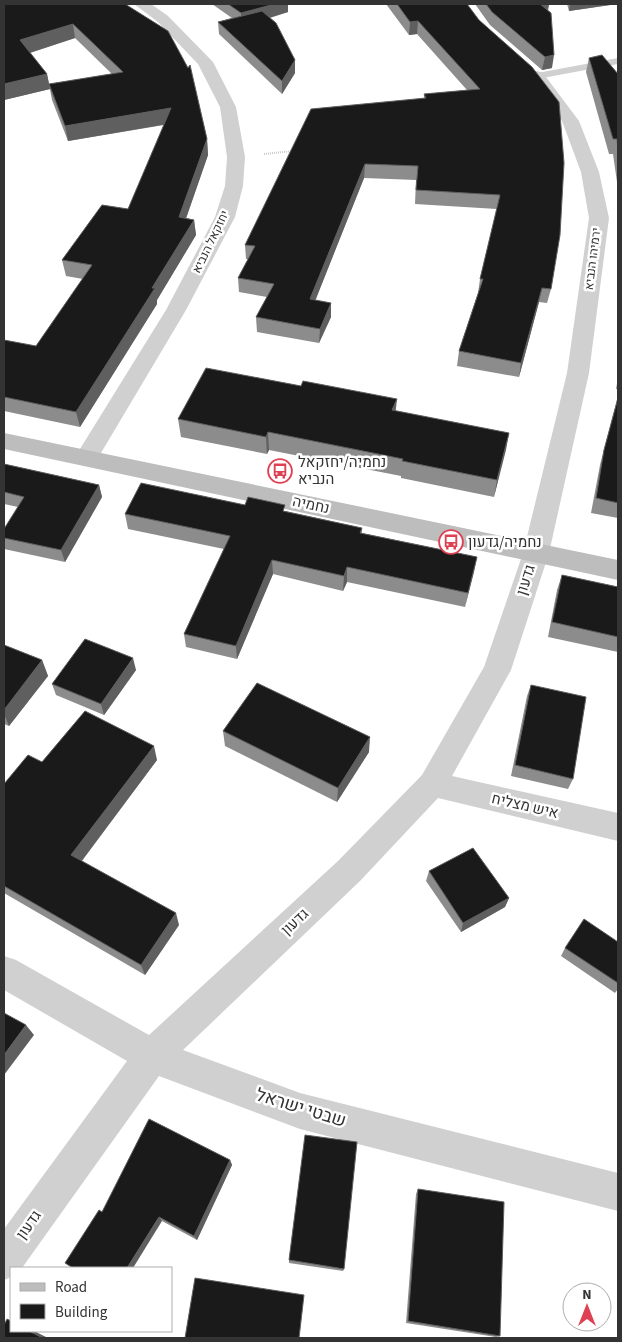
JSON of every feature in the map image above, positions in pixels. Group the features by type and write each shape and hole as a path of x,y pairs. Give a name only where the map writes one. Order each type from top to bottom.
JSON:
{"street":[{"name":"יחזקאל הנביא","path":"87,457 176,310 225,217 234,186 236,157 228,108 205,62 163,19 141,4"},
{"name":"ירמיהו הנביא","path":"530,70 570,122 590,172 599,218 578,373 536,553"},
{"name":"נחמיה","path":"4,441 618,570"},
{"name":"גדעון","path":"4,1261 152,1056 349,870 432,784 497,670 536,553"},
{"name":"איש מצליח","path":"432,784 618,827"},
{"name":"שבטי ישראל","path":"4,972 152,1056 300,1111 618,1192"}],"lane":[{"path":"530,70 618,60"}],"path":[{"path":"236,157 295,151"}],"building":[{"path":"4,4 125,4 168,31 188,68 190,65 207,139 179,217 194,220 152,288 155,288 76,412 4,397 4,340 36,346 92,265 62,260 102,205 128,209 171,108 65,126 49,84 123,72 73,24 20,40 47,74 4,84"},
{"path":"228,4 275,4 241,13"},
{"path":"397,4 467,4 479,20 532,67 559,102 564,163 560,235 551,289 542,288 521,363 459,351 483,279 480,279 500,195 416,190 418,166 365,164 310,299 331,303 320,329 256,317 274,284 238,278 255,246 245,245 311,109 426,98 424,94 480,89 418,21 410,22"},
{"path":"486,4 540,4 551,13 554,55 545,57 492,12"},
{"path":"262,11 276,23 295,60 282,81 218,22"},
{"path":"602,55 618,74 618,150 617,139 613,139 589,58"},
{"path":"206,368 301,386 303,381 397,399 392,410 509,433 497,480 268,432 266,437 178,419"},
{"path":"618,398 618,503 596,498 604,450"},
{"path":"4,464 99,485 61,550 4,538 4,529 24,497 4,492"},
{"path":"141,483 245,505 248,497 285,505 283,511 362,528 360,533 477,557 468,593 347,567 344,576 272,560 236,646 184,634 230,536 125,514"},
{"path":"562,575 618,587 618,637 552,622"},
{"path":"85,639 133,658 101,704 52,684"},
{"path":"4,645 42,660 4,710"},
{"path":"257,683 370,737 338,788 223,731"},
{"path":"531,685 586,697 573,779 515,765"},
{"path":"85,711 154,746 71,855 176,913 141,965 4,886 4,784 28,755 42,762"},
{"path":"473,848 509,898 463,923 429,871"},
{"path":"584,919 618,942 618,983 565,948"},
{"path":"4,1013 26,1025 4,1055"},
{"path":"149,1119 230,1160 194,1236 159,1217 128,1267 71,1267 65,1263 99,1210 102,1212"},
{"path":"305,1135 357,1142 344,1269 289,1260"},
{"path":"418,1189 504,1202 500,1336 408,1321"},
{"path":"195,1278 304,1295 299,1338 185,1338"},
{"path":"7,1319 10,1320 10,1332 31,1332 43,1338 4,1338 4,1325"}],"place":[{"name":"נחמיה/יחזקאל הנביא","path":"280,471"},
{"name":"נחמיה/גדעון","path":"451,542"}]}
